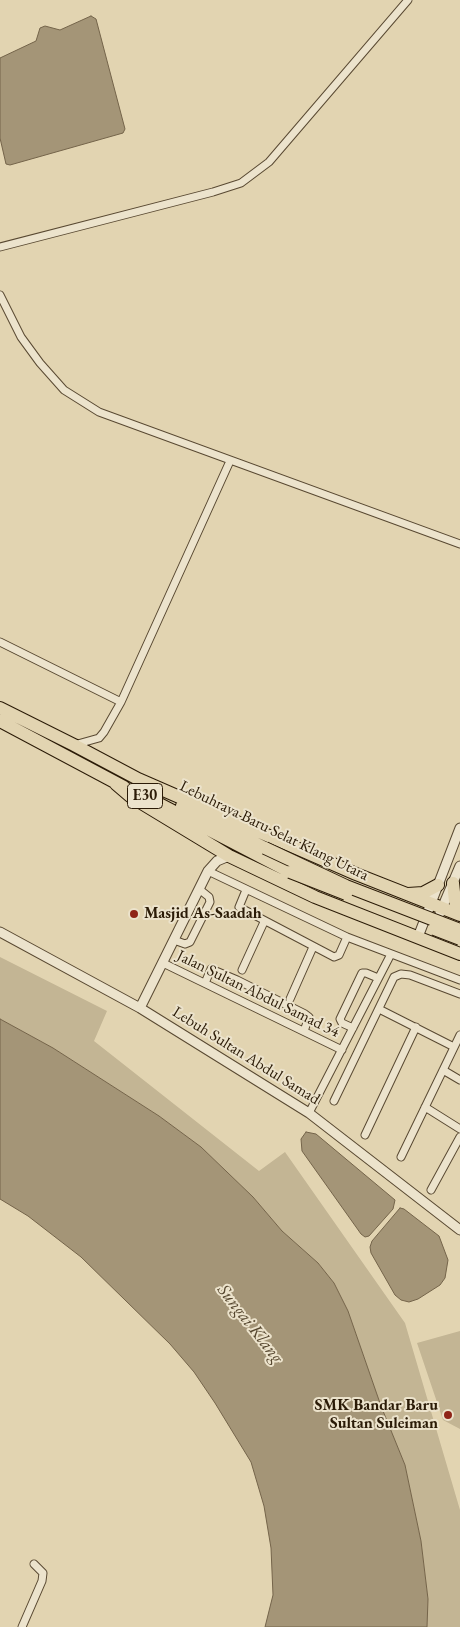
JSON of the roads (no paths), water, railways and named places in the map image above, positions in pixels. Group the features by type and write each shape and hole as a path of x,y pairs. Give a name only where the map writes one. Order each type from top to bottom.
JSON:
{"highway":[{"name":"Lebuhraya Baru Selat Klang Utara","path":"0,708 138,779 146,788 265,848 346,886 460,930"},
{"name":"Lebuhraya Baru Selat Klang Utara","path":"0,721 116,784 132,790 290,872 460,939"},
{"path":"138,779 436,907 460,915"},
{"path":"116,784 130,796 229,856 315,897 460,954"},
{"path":"453,884 455,901 460,910"},
{"path":"403,893 423,893 438,885"}],"street":[{"path":"0,247 213,192 241,183 269,162 408,0"},
{"path":"0,296 21,337 64,390 99,412 460,544"},
{"path":"74,745 99,738 122,702 230,461"},
{"path":"0,642 122,702"},
{"path":"436,907 438,885 460,828"},
{"path":"140,1008 208,871 212,845"},
{"path":"208,871 217,861 229,856"},
{"path":"423,939 436,907 453,884 460,866"},
{"path":"208,871 347,936 460,980"},
{"path":"174,940 185,944 190,942 210,902 209,897 200,889"},
{"path":"246,890 238,907 334,957 339,955 347,936"},
{"path":"242,970 264,922"},
{"name":"Lebuh Sultan Abdul Samad","path":"0,932 140,1008 309,1112 460,1230"},
{"path":"290,998 313,946"},
{"path":"309,1112 391,954"},
{"name":"Jalan Sultan Abdul Samad 34","path":"163,963 342,1050"},
{"path":"205,983 211,969 237,980 309,1017 304,1031"},
{"path":"353,1028 340,1019 362,973 366,972 378,978"},
{"path":"334,1101 394,977 401,974 460,994"},
{"path":"380,1009 454,1047"},
{"path":"365,1135 416,1027"},
{"path":"400,1157 460,1035"},
{"path":"443,1070 460,1080"},
{"path":"425,1107 460,1129"},
{"path":"431,1190 460,1137"},
{"path":"22,1627 42,1581 43,1573 34,1564"}],"water":[{"path":"91,16 96,19 125,129 123,133 10,165 6,164 0,138 0,58 36,41 40,28 45,26 60,30"},
{"name":"Sungai Klang","path":"0,1019 53,1048 159,1116 201,1147 253,1197 282,1231 318,1263 334,1283 348,1311 381,1406 405,1465 421,1541 428,1599 427,1627 265,1627 273,1595 271,1548 264,1506 251,1462 215,1403 194,1372 170,1344 81,1257 28,1216 0,1199"},
{"path":"306,1132 316,1134 395,1200 393,1209 369,1236 365,1237 361,1234 302,1151 301,1139"},
{"path":"400,1208 404,1209 439,1236 448,1260 445,1278 440,1285 418,1299 409,1302 401,1300 395,1295 371,1253 370,1247 372,1241"}],"place":[{"name":"Masjid As-Saadah","path":"134,914"},
{"name":"SMK Bandar Baru Sultan Suleiman","path":"448,1415"}]}
